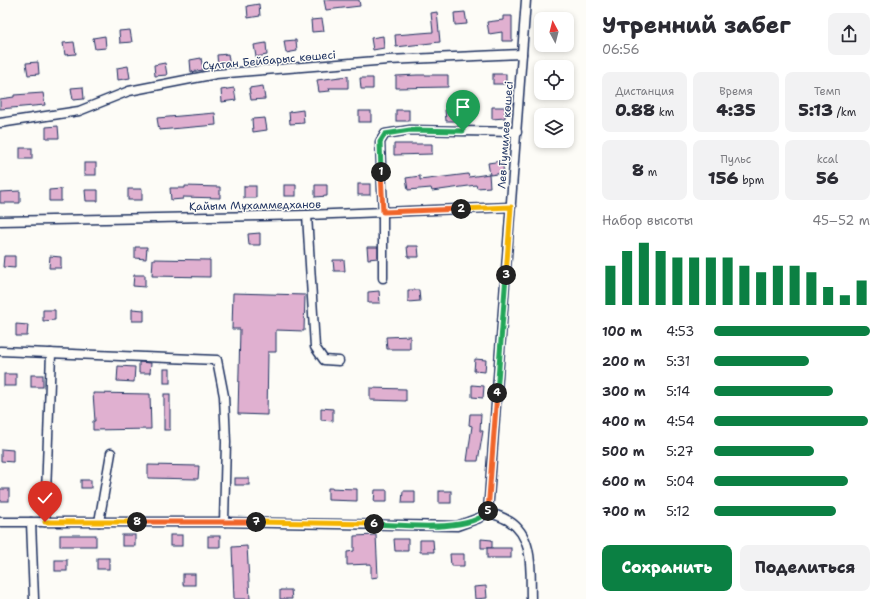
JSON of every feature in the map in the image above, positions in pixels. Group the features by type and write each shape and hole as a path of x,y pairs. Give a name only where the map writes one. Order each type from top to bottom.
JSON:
{"street":[{"name":"Лев Гумилев көшесі","path":"488,512 526,0"},
{"name":"Сұлтан Бейбарыс көшесі","path":"0,122 80,111 129,91 216,74 388,60 522,54"},
{"path":"383,278 383,212 380,142 385,134 410,130 517,132"},
{"name":"Қайым Мұхаммедханов","path":"0,221 306,215 511,207"},
{"path":"306,215 315,347 324,360 339,361"},
{"path":"0,351 217,360 224,396 226,442 224,522"},
{"path":"45,522 51,353"},
{"path":"99,522 111,453"},
{"path":"0,522 224,522 456,526 479,518 488,512 509,521 525,541 529,551 531,599"},
{"path":"31,522 34,599"}],"building":[{"path":"324,0 359,0 360,6 326,10"},
{"path":"259,4 260,16 248,18 247,6"},
{"path":"437,12 440,42 396,47 395,35 433,32 431,13"},
{"path":"465,12 467,24 455,25 454,13"},
{"path":"503,16 512,16 512,41 502,41 502,32 489,34 487,22 503,20"},
{"path":"322,19 324,31 312,32 311,20"},
{"path":"130,30 132,42 120,43 119,31"},
{"path":"105,36 106,48 95,49 93,38"},
{"path":"383,36 384,48 373,50 371,38"},
{"path":"296,40 297,51 286,53 284,41"},
{"path":"74,42 76,54 65,55 63,43"},
{"path":"266,43 267,55 256,57 254,45"},
{"path":"228,54 230,66 218,67 217,55"},
{"path":"201,58 203,70 191,72 190,60"},
{"path":"38,62 39,74 28,75 26,63"},
{"path":"165,63 167,75 155,76 154,65"},
{"path":"128,66 130,78 118,80 117,68"},
{"path":"493,74 506,74 506,84 493,84"},
{"path":"448,75 448,87 396,88 396,76"},
{"path":"348,76 348,88 329,88 330,91 319,92 317,80"},
{"path":"360,78 373,78 373,89 361,89"},
{"path":"263,86 265,99 251,100 249,88"},
{"path":"83,87 84,99 73,100 71,88"},
{"path":"234,88 236,100 222,102 221,90"},
{"path":"43,93 45,105 0,109 0,99 14,97 14,95"},
{"path":"492,107 505,107 505,118 492,119"},
{"path":"445,109 458,109 458,121 446,121"},
{"path":"303,110 304,123 290,124 289,112"},
{"path":"396,110 409,110 409,121 396,121"},
{"path":"359,111 371,111 371,122 359,122"},
{"path":"215,113 216,125 159,130 157,118"},
{"path":"265,118 267,130 253,132 252,119"},
{"path":"58,126 59,138 46,138 46,127"},
{"path":"394,144 432,144 432,154 394,155"},
{"path":"20,148 32,148 32,159 20,159"},
{"path":"502,161 504,173 490,175 488,163"},
{"path":"84,163 96,163 96,175 84,175"},
{"path":"468,174 469,177 489,174 490,187 477,188 476,185 432,191 431,188 408,190 406,178 420,176 420,180"},
{"path":"358,184 370,184 370,195 358,195"},
{"path":"284,185 296,185 296,196 284,196"},
{"path":"315,185 327,185 327,196 315,197"},
{"path":"185,186 220,187 220,198 183,197 183,199 171,200 170,188 185,188"},
{"path":"244,186 256,186 256,198 244,198"},
{"path":"61,189 61,201 49,201 49,190"},
{"path":"128,189 142,189 142,200 128,200"},
{"path":"85,190 98,190 98,201 86,201"},
{"path":"20,191 20,203 0,203 0,192"},
{"path":"260,233 260,245 249,245 248,234"},
{"path":"407,246 418,246 419,257 408,257"},
{"path":"135,247 147,247 146,259 135,258"},
{"path":"367,247 378,247 378,258 368,259"},
{"path":"4,256 15,256 15,268 3,267"},
{"path":"50,256 61,257 61,268 49,268"},
{"path":"153,259 210,260 210,277 152,276"},
{"path":"333,260 344,260 345,271 334,271"},
{"path":"134,275 145,275 145,287 133,286"},
{"path":"408,290 419,290 420,301 408,302"},
{"path":"379,291 380,303 368,303 368,292"},
{"path":"233,293 305,295 304,331 276,330 276,352 268,352 267,415 238,414 240,329 232,329"},
{"path":"132,309 144,310 144,321 132,321"},
{"path":"43,310 55,310 55,320 43,321"},
{"path":"16,324 28,325 27,336 16,336"},
{"path":"410,336 410,349 387,349 386,337"},
{"path":"475,359 486,360 485,372 474,371"},
{"path":"139,362 151,363 150,373 139,373"},
{"path":"118,366 135,367 134,382 117,381"},
{"path":"164,369 170,369 170,383 164,383"},
{"path":"4,374 16,374 16,386 4,386"},
{"path":"31,375 43,375 43,387 31,387"},
{"path":"472,385 484,386 483,398 472,397"},
{"path":"370,388 406,389 406,401 370,400"},
{"path":"93,393 150,394 151,429 93,430 93,421 95,421"},
{"path":"164,394 170,394 170,430 164,430"},
{"path":"321,408 333,409 333,421 321,420"},
{"path":"470,414 481,414 480,431 483,431 478,461 467,461 472,426 469,425"},
{"path":"1,449 13,450 13,462 1,461"},
{"path":"148,465 199,466 198,479 148,478"},
{"path":"235,478 249,478 249,485 235,485"},
{"path":"81,480 91,480 91,488 81,488"},
{"path":"328,488 357,489 357,501 328,500"},
{"path":"0,489 9,489 9,501 0,501"},
{"path":"375,490 387,490 387,502 374,502"},
{"path":"403,491 415,491 415,503 402,503"},
{"path":"439,491 451,491 451,503 439,503"},
{"path":"60,535 96,535 96,546 60,546"},
{"path":"122,535 135,535 135,546 122,546"},
{"path":"170,535 182,535 182,546 170,546"},
{"path":"376,535 378,577 371,578 371,564 347,565 347,552 354,551 354,536"},
{"path":"208,536 220,536 220,547 208,547"},
{"path":"394,539 408,539 408,551 395,551"},
{"path":"481,539 492,540 492,548 481,548"},
{"path":"420,540 433,540 434,552 420,552"},
{"path":"247,546 250,599 234,599 232,547"},
{"path":"487,548 511,548 511,558 487,558"},
{"path":"450,554 464,554 464,566 451,566"},
{"path":"97,558 109,558 109,569 97,569"},
{"path":"55,560 67,560 67,571 55,571"},
{"path":"183,574 195,574 195,585 183,585"},
{"path":"486,586 487,598 475,599 474,587"},
{"path":"280,590 291,590 292,599 280,599"}],"route":[{"path":"45,522 224,522 456,526 479,518 488,512 511,207 383,212 380,142 385,134 396,131 410,130 463,131"}]}
